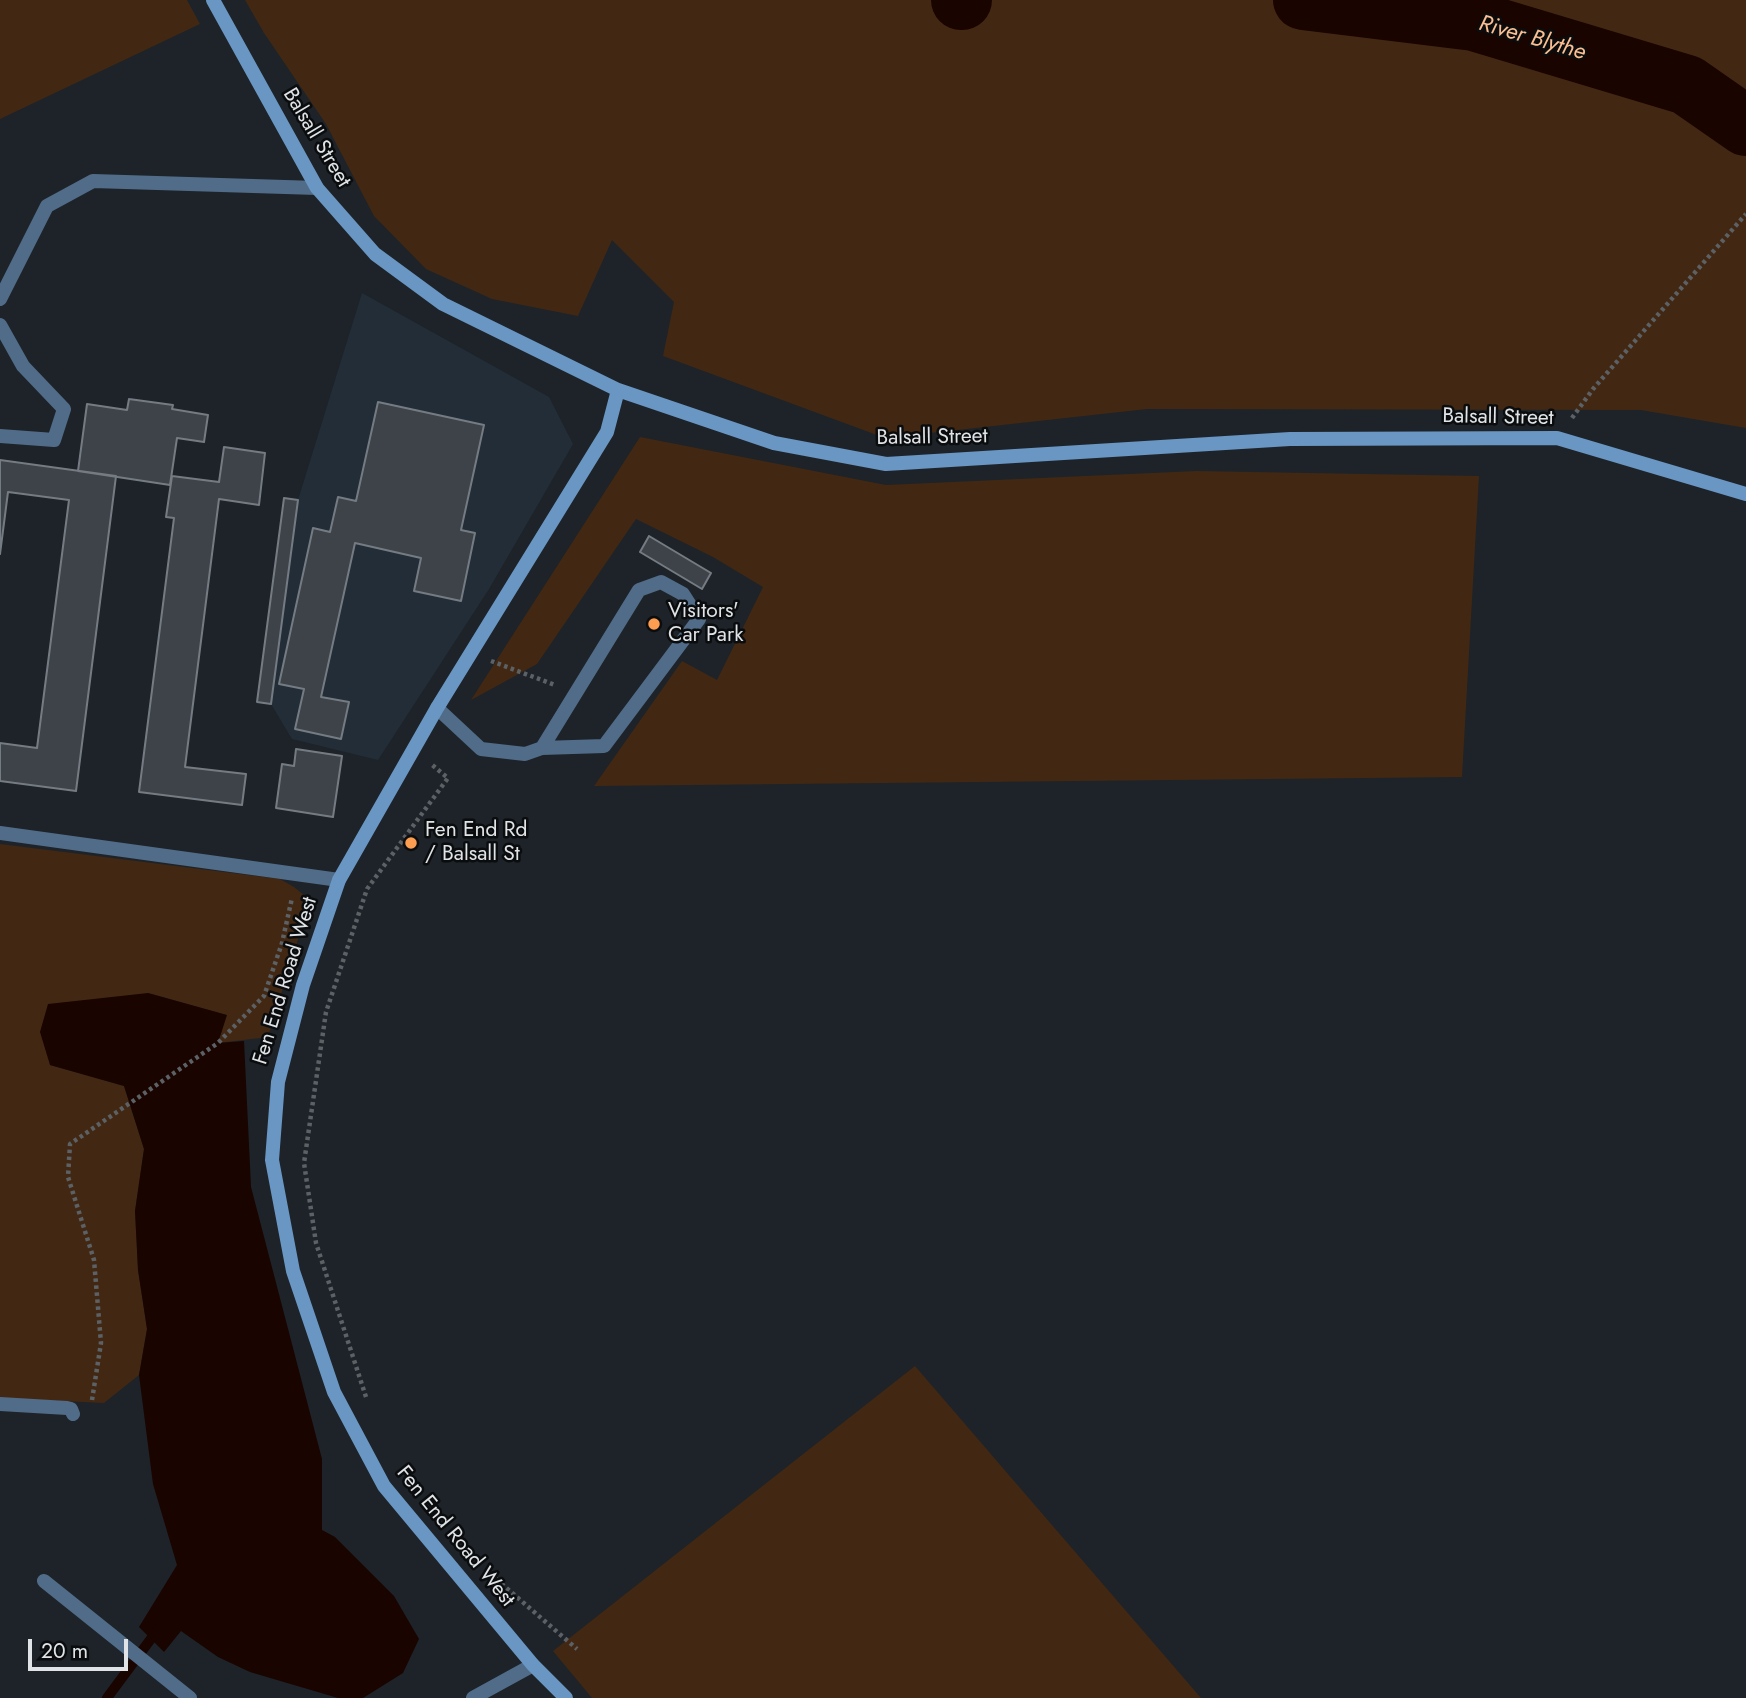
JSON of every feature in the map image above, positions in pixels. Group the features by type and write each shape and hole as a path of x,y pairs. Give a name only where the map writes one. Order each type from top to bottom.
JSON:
{"main road":[{"name":"Balsall Street","path":"213,0 317,187 375,254 443,304 618,390 774,443 886,464 1290,439 1558,438 1746,494"},
{"name":"Fen End Road West","path":"566,1698 533,1665 384,1486 334,1392 293,1271 272,1160 278,1082 303,985 339,880 437,708 607,432 618,390"}],"lane":[{"path":"0,299 47,206 93,181 317,187"},
{"path":"0,325 23,366 64,409 54,440 0,436"},
{"path":"437,708 481,749 525,754 542,748 604,746 699,619 683,594 661,582 639,590 542,748"},
{"path":"0,833 339,880"},
{"path":"0,1404 67,1408 71,1409 72,1414"},
{"path":"44,1581 190,1698"},
{"path":"473,1698 533,1665"}],"path":[{"path":"1558,438 1593,389 1746,214"},
{"path":"471,653 576,693"},
{"path":"368,1402 316,1243 304,1163 326,1012 367,889 448,778 413,751"},
{"path":"92,1404 101,1343 94,1260 68,1177 71,1144 218,1043 264,996 282,943 297,875"},
{"path":"488,1569 496,1580 577,1649"}],"shaded area":[{"path":"0,0 187,0 200,24 0,119"},
{"path":"245,0 1746,0 1746,428 1641,410 1147,409 885,438 663,356 674,302 612,240 578,316 492,299 426,269 374,216 326,124 264,33"},
{"path":"362,293 549,397 573,444 489,589 378,760 292,739 271,704 298,500"},
{"path":"640,437 886,485 1196,471 1479,476 1462,777 594,786 682,661 717,680 763,587 713,557 636,519 537,664 471,700"},
{"path":"0,844 280,879 310,900 268,1037 218,1043 226,1015 148,993 50,1065 124,1086 144,1149 135,1211 138,1270 147,1329 139,1375 104,1403 0,1398"},
{"path":"148,993 227,1015 218,1043 244,1041 251,1187 322,1459 322,1530 335,1537 394,1596 419,1639 403,1673 363,1698 338,1698 250,1672 218,1657 181,1631 164,1652 139,1627 177,1565 153,1484 139,1375 147,1329 138,1270 135,1211 144,1149 124,1086 50,1065 40,1032 48,1004"},
{"path":"915,1366 1201,1698 592,1698 553,1651"}],"building":[{"path":"129,399 173,405 172,409 208,415 204,442 177,438 170,485 78,471 87,404 127,410"},
{"path":"378,402 484,425 461,530 475,533 461,601 414,591 421,558 355,543 321,697 349,702 341,739 295,729 304,689 279,684 313,528 330,532 338,497 356,501"},
{"path":"224,447 265,453 259,505 219,499 185,767 246,774 242,805 139,792 174,518 166,517 172,476 219,482"},
{"path":"0,460 116,476 76,791 0,781 0,743 37,748 69,500 8,492 0,554"},
{"path":"284,498 298,500 271,704 257,702"},
{"path":"649,536 711,573 702,589 640,552"},
{"path":"296,749 342,756 333,817 276,808 282,764 294,766"}],"waterway":[{"name":"River Blythe","path":"1303,0 1474,21 1687,85 1746,126"},
{"path":"107,1698 159,1628"}],"place":[{"name":"Visitors' Car Park","path":"654,624"},
{"name":"Fen End Rd / Balsall St","path":"411,843"}]}
